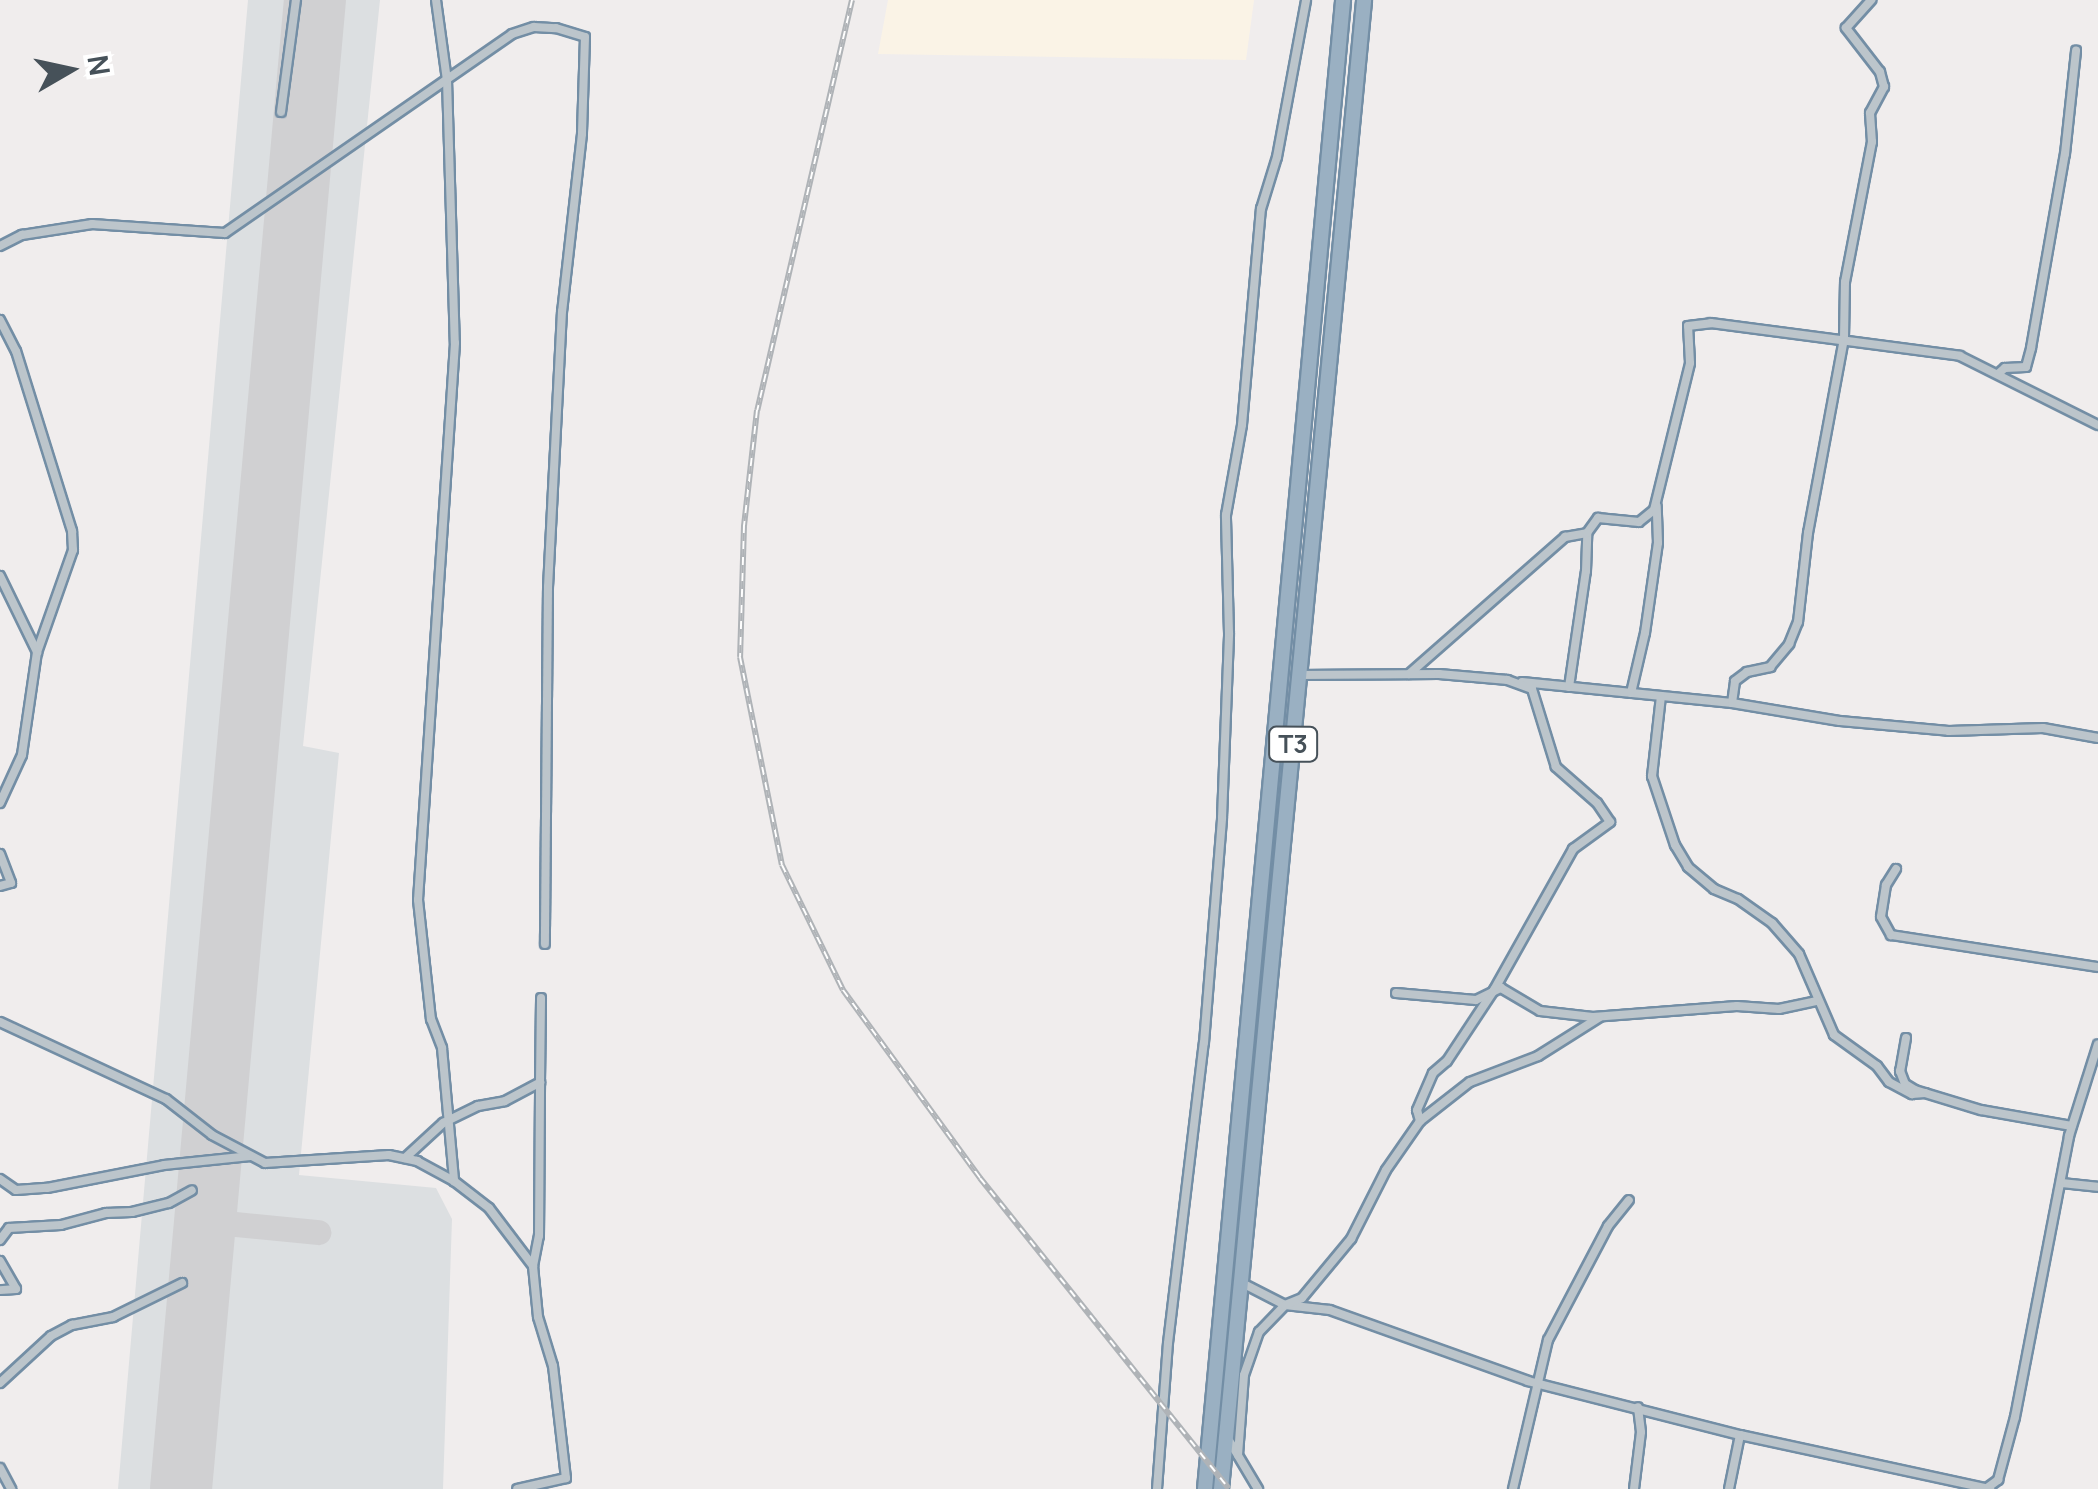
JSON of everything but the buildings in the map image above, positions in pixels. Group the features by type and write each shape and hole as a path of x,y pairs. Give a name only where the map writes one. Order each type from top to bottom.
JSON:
{"highway":[{"name":"T3","path":"1205,1489 1343,0"},
{"name":"T3","path":"1222,1489 1364,0"}],"street":[{"path":"280,112 296,0"},
{"path":"436,0 448,80 455,343 418,900 431,1019 442,1048 454,1181"},
{"path":"1157,1489 1168,1343 1204,1043 1222,818 1229,633 1226,514 1242,425 1261,209 1277,157 1306,0"},
{"path":"1732,702 1734,682 1747,672 1770,667 1788,644 1798,622 1808,533 1844,340 1845,282 1872,142 1870,113 1884,86 1880,72 1846,28 1871,0"},
{"path":"0,246 22,234 92,224 225,233 448,80 494,44 523,30 556,28 585,37 582,134 562,311 548,587 545,944"},
{"path":"1998,374 2005,368 2026,367 2031,348 2065,154 2076,51"},
{"path":"0,320 16,351 72,531 72,550 37,652 22,755 0,803"},
{"path":"1569,688 1586,570 1587,532 1598,518 1645,520 1657,496 1690,363 1688,326 1711,323 1960,356 2098,425"},
{"path":"1631,694 1658,543 1657,496"},
{"path":"1409,674 1564,536 1587,532"},
{"path":"0,576 37,652"},
{"path":"1299,675 1409,674 1507,680 1732,702 1840,721 1949,731 2043,728 2098,738"},
{"path":"1420,1121 1417,1110 1433,1073 1447,1061 1494,990 1573,850 1610,822 1597,803 1556,767 1532,689 1507,680"},
{"path":"1661,696 1652,776 1674,845 1688,867 1714,890 1738,899 1772,923 1799,954 1834,1035 1878,1066 1888,1082 1912,1094 1925,1093"},
{"path":"0,854 10,884 0,886"},
{"path":"1896,870 1886,885 1880,918 1891,936 2098,967"},
{"path":"1396,993 1476,1000 1501,988 1540,1011 1600,1017 1737,1006 1779,1010 1817,1001"},
{"path":"517,1489 566,1478 552,1366 538,1317 533,1266 539,1236 541,998"},
{"path":"1238,1454 1249,1350 1259,1332 1285,1305 1302,1298 1352,1239 1386,1170 1420,1121 1470,1082 1538,1056 1600,1017"},
{"path":"0,1022 166,1099 212,1136 265,1163 389,1155 404,1158 454,1181 489,1208 533,1266"},
{"path":"1906,1038 1900,1071 1905,1084 1980,1110 2072,1126"},
{"path":"1242,1283 1285,1305 1330,1310 1537,1383 1740,1434 1988,1488 1998,1480 2012,1432 2072,1126 2098,1044"},
{"path":"404,1158 448,1121 478,1106 505,1102 540,1082"},
{"path":"0,1179 16,1190 47,1188 164,1165 252,1156"},
{"path":"2061,1183 2098,1187"},
{"path":"0,1240 9,1228 61,1226 106,1213 132,1212 168,1203 192,1190"},
{"path":"1513,1489 1548,1340 1608,1226 1629,1200"},
{"path":"0,1261 16,1289 0,1290"},
{"path":"0,1383 51,1336 72,1326 113,1316 182,1283"},
{"path":"1634,1489 1641,1432 1638,1407"},
{"path":"1729,1489 1740,1434"},
{"path":"1226,1437 1258,1489"},
{"path":"0,1468 11,1489"}],"shaded area":[{"path":"248,0 380,0 303,746 339,753 299,1175 436,1188 452,1219 443,1489 118,1489"},
{"path":"888,0 1254,0 1246,60 878,54"}],"taxiway":[{"path":"205,1221 318,1232"}],"runway":[{"path":"181,1489 315,0"}],"railway":[{"path":"852,0 757,410 744,525 740,657 782,865 843,990 980,1178 1229,1489"}]}
